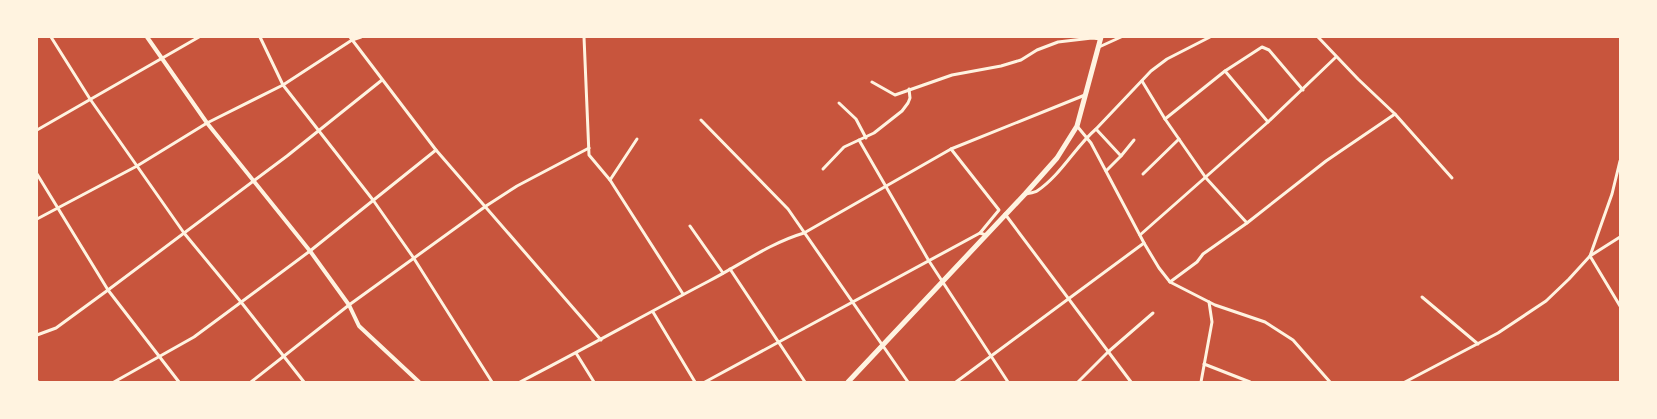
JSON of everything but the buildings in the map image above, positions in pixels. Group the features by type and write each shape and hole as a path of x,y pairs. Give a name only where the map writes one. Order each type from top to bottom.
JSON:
{"main road":[{"path":"848,382 1057,158 1077,126 1087,95 1101,38"}],"street":[{"path":"51,37 90,99 184,233 304,382"},
{"path":"147,37 207,123 310,251 349,305 360,326 420,382"},
{"path":"37,130 199,37"},
{"path":"260,37 283,84 373,200 414,257 492,382"},
{"path":"37,219 137,166 207,123 283,84 351,39 361,37"},
{"path":"584,37 589,155 610,180 683,294"},
{"path":"1098,47 1121,37"},
{"path":"1025,194 1036,192 1049,181 1086,137 1096,129 1151,71 1167,59 1210,37"},
{"path":"1318,37 1336,57 1395,114 1452,178"},
{"path":"872,82 895,94 952,75 1001,66 1021,60 1037,50 1058,42 1101,38"},
{"path":"351,39 436,150 601,340"},
{"path":"1165,119 1225,71 1262,47 1269,50 1303,90"},
{"path":"1140,235 1268,122 1336,57"},
{"path":"1225,71 1268,122"},
{"path":"37,335 56,328 108,290 254,181 382,80"},
{"path":"1142,81 1165,119 1206,178 1247,223"},
{"path":"823,169 844,147 866,138 902,111 910,98 909,89"},
{"path":"520,382 601,340 790,237 804,233 951,149 1087,95"},
{"path":"839,103 856,119 866,138"},
{"path":"1170,282 1197,262 1203,254 1247,223 1326,161 1395,114"},
{"path":"701,120 788,209 908,382"},
{"path":"1077,126 1086,137 1106,171 1144,243 1159,268 1170,282 1209,302 1265,322 1293,340 1330,382"},
{"path":"1096,129 1121,156"},
{"path":"610,180 637,139"},
{"path":"1143,174 1179,139"},
{"path":"859,140 942,281 1008,382"},
{"path":"1106,171 1134,140"},
{"path":"251,382 284,358 349,305 486,206 517,186 589,148"},
{"path":"705,382 980,233 999,210 951,149"},
{"path":"114,382 194,337 310,251 436,150"},
{"path":"1590,256 1612,194 1620,161"},
{"path":"37,174 108,290 179,382"},
{"path":"1005,214 1131,382"},
{"path":"690,226 723,273"},
{"path":"980,233 986,235"},
{"path":"1405,382 1498,333 1546,301 1590,256 1620,237"},
{"path":"956,382 1144,243"},
{"path":"1590,256 1620,306"},
{"path":"730,269 777,342 805,382"},
{"path":"1422,297 1478,344"},
{"path":"1201,382 1212,322 1209,302"},
{"path":"653,312 695,382"},
{"path":"1078,382 1108,352 1153,313"},
{"path":"576,353 594,382"},
{"path":"1204,364 1250,382"}]}
